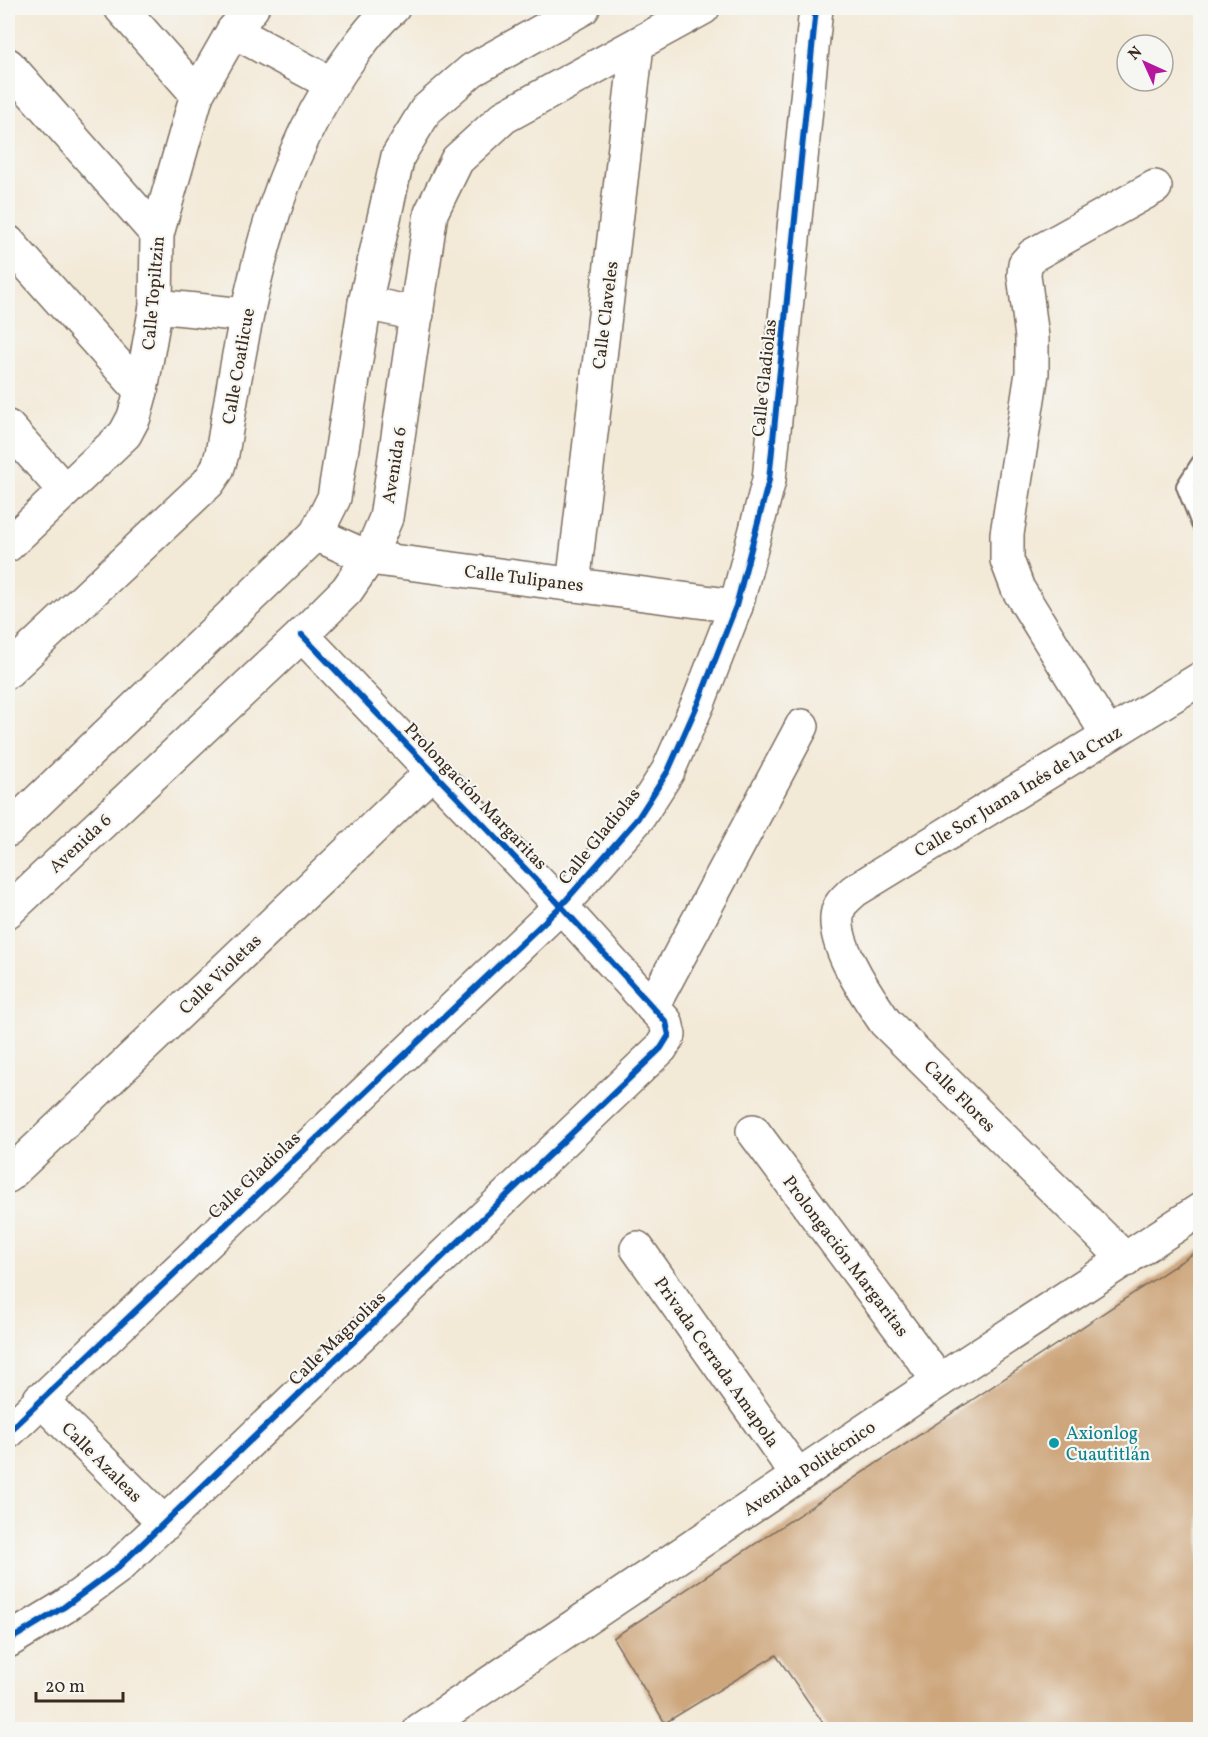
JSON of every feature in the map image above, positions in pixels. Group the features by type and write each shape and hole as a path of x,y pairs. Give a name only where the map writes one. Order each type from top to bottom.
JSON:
{"street":[{"path":"121,8 196,94"},
{"name":"Calle Coatlicue","path":"8,671 208,483 217,470 222,454 245,315 268,231 296,153 330,83 379,19 393,8"},
{"path":"8,830 316,534 334,498 365,303 398,156 426,110 472,70 583,8"},
{"name":"Avenida 6","path":"8,912 302,635 347,590 369,558 386,518 431,213 458,160 504,117 703,8"},
{"name":"Calle Gladiolas","path":"8,1432 561,906 638,818 668,771 699,701 736,606 769,480 816,8"},
{"path":"243,19 330,83"},
{"name":"Calle Topiltzin","path":"8,545 124,434 134,417 141,391 156,306 157,234 196,94 243,19"},
{"name":"Calle Claveles","path":"573,585 637,45"},
{"path":"8,65 157,234"},
{"path":"1108,735 1018,589 1007,560 1007,534 1032,373 1032,337 1024,275 1025,264 1033,255 1155,187"},
{"path":"8,242 141,391"},
{"path":"365,303 417,314"},
{"path":"156,306 245,315"},
{"path":"8,427 64,490"},
{"name":"Calle Tulipanes","path":"316,534 369,558 736,606"},
{"name":"Prolongación Margaritas","path":"302,635 561,906 666,1022 669,1035"},
{"name":"Calle Sor Juana Inés de la Cruz","path":"839,907 854,891 1200,679"},
{"path":"652,1007 802,726"},
{"name":"Calle Violetas","path":"8,1176 432,772"},
{"name":"Calle Flores","path":"839,907 836,929 861,986 885,1022 1126,1260"},
{"name":"Calle Magnolias","path":"8,1641 73,1600 117,1568 165,1524 661,1048 669,1035"},
{"name":"Prolongación Margaritas","path":"753,1131 939,1381"},
{"name":"Avenida Politécnico","path":"420,1730 939,1381 1200,1210"},
{"name":"Privada Cerrada Amapola","path":"637,1248 798,1476"},
{"name":"Calle Azaleas","path":"40,1400 165,1524"}],"lane":[{"path":"1200,463 1185,486 1200,524"}],"building":[{"name":"Axionlog Cuautitlán","path":"1200,1249 1200,1730 828,1730 776,1655 665,1723 613,1638"}],"cycle path":[{"path":"8,1432 561,906 638,818 668,771 699,701 736,606 769,480 816,8"},
{"path":"8,1641 64,1607 117,1568 661,1048 669,1035 666,1022 561,906 302,635"}],"place":[{"name":"Axionlog Cuautitlán","path":"1054,1443"}]}
